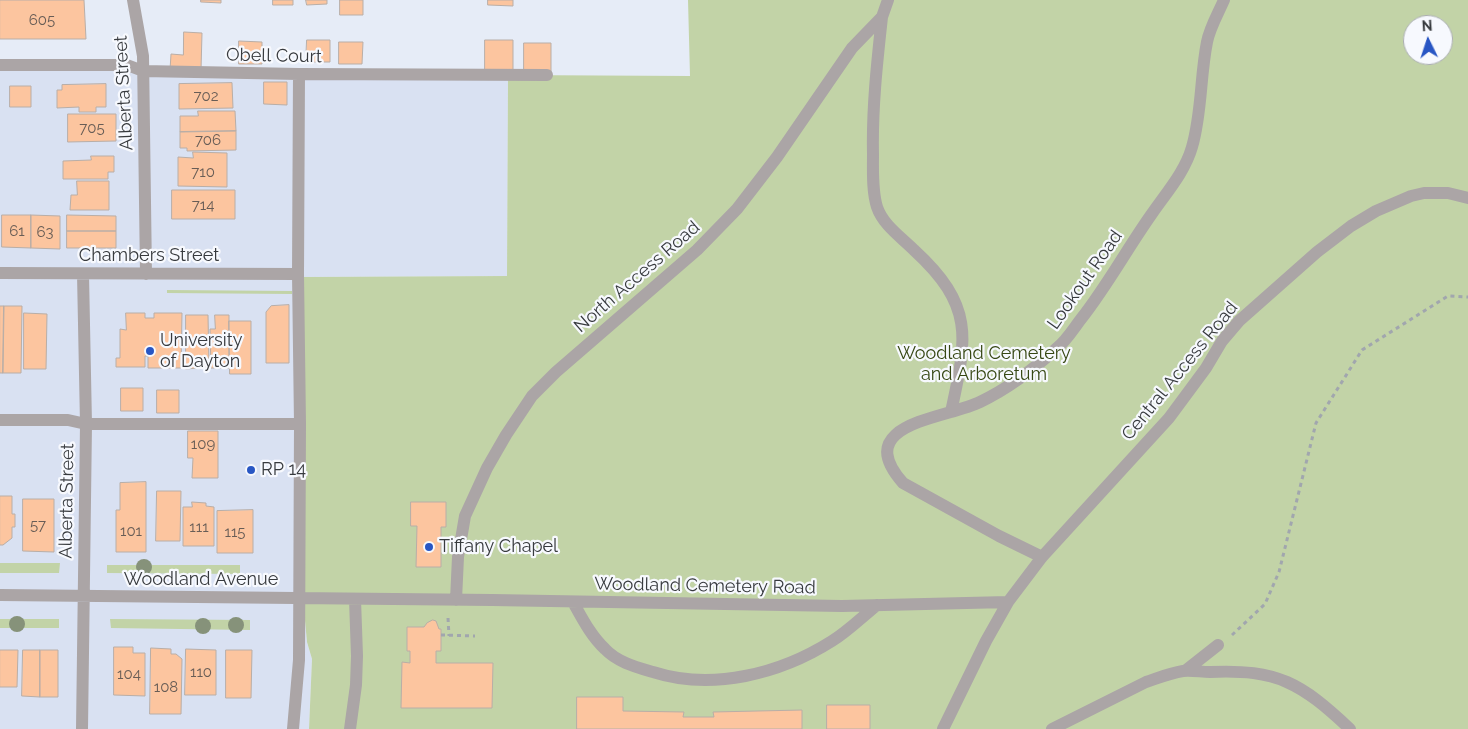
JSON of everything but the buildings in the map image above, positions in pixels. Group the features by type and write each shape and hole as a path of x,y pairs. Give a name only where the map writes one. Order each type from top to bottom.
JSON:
{"street":[{"name":"Alberta Street","path":"133,0 141,42 143,71 146,274"},
{"name":"North Access Road","path":"456,600 458,548 465,516 487,468 532,396 556,372 697,250 730,217 777,156 852,48 882,17 888,0"},
{"name":"Lookout Road","path":"1042,557 999,536 903,483 892,472 888,459 887,445 894,435 911,424 979,403 1033,370 1062,344 1098,298 1152,214 1167,195 1192,149 1197,126 1207,42 1213,23 1224,0"},
{"path":"882,17 872,110 875,199 881,216 888,226 938,275 958,306 962,325 962,352 951,412"},
{"name":"Obell Court","path":"0,65 127,65 143,71 299,74 548,75"},
{"path":"293,729 298,676 300,598 299,74"},
{"name":"Central Access Road","path":"944,729 986,641 1008,602 1042,557 1169,418 1235,325 1303,263 1351,226 1376,211 1404,198 1419,194 1448,193 1468,198"},
{"name":"Chambers Street","path":"0,273 298,274"},
{"name":"Alberta Street","path":"82,729 86,424 83,274"},
{"path":"0,420 68,420 86,424 300,424"},
{"name":"Woodland Avenue","path":"0,595 401,599"},
{"path":"350,729 357,666 355,599"},
{"name":"Woodland Cemetery Road","path":"401,599 877,605 1008,602"},
{"path":"572,602 598,642 616,658 659,674 702,681 730,679 753,674 791,661 833,640 877,605"},
{"path":"1185,671 1218,645"},
{"path":"1052,729 1146,682 1185,671 1242,671 1277,677 1306,692 1350,729"}],"path":[{"path":"1218,645 1234,634 1265,604 1279,572 1316,423 1362,350 1448,296 1468,297"},
{"path":"448,617 449,636"},
{"path":"441,636 475,636"}],"shaded area":[{"name":"University of Dayton","path":"0,67 508,75 507,276 302,277 300,572 307,642 312,659 309,729 0,729"}],"green space":[{"name":"Woodland Cemetery and Arboretum","path":"688,0 1468,0 1468,729 309,729 312,659 307,642 301,578 301,277 507,276 508,75 690,76"},
{"path":"167,290 292,291 292,294 167,293"},
{"path":"0,563 60,563 59,573 0,573"},
{"path":"107,565 240,565 240,574 107,573"},
{"path":"0,619 59,619 59,628 0,628"},
{"path":"110,619 250,620 250,630 111,628"}],"place":[{"name":"University of Dayton","path":"150,351"},
{"name":"RP 14","path":"251,470"},
{"name":"Tiffany Chapel","path":"429,547"}]}
